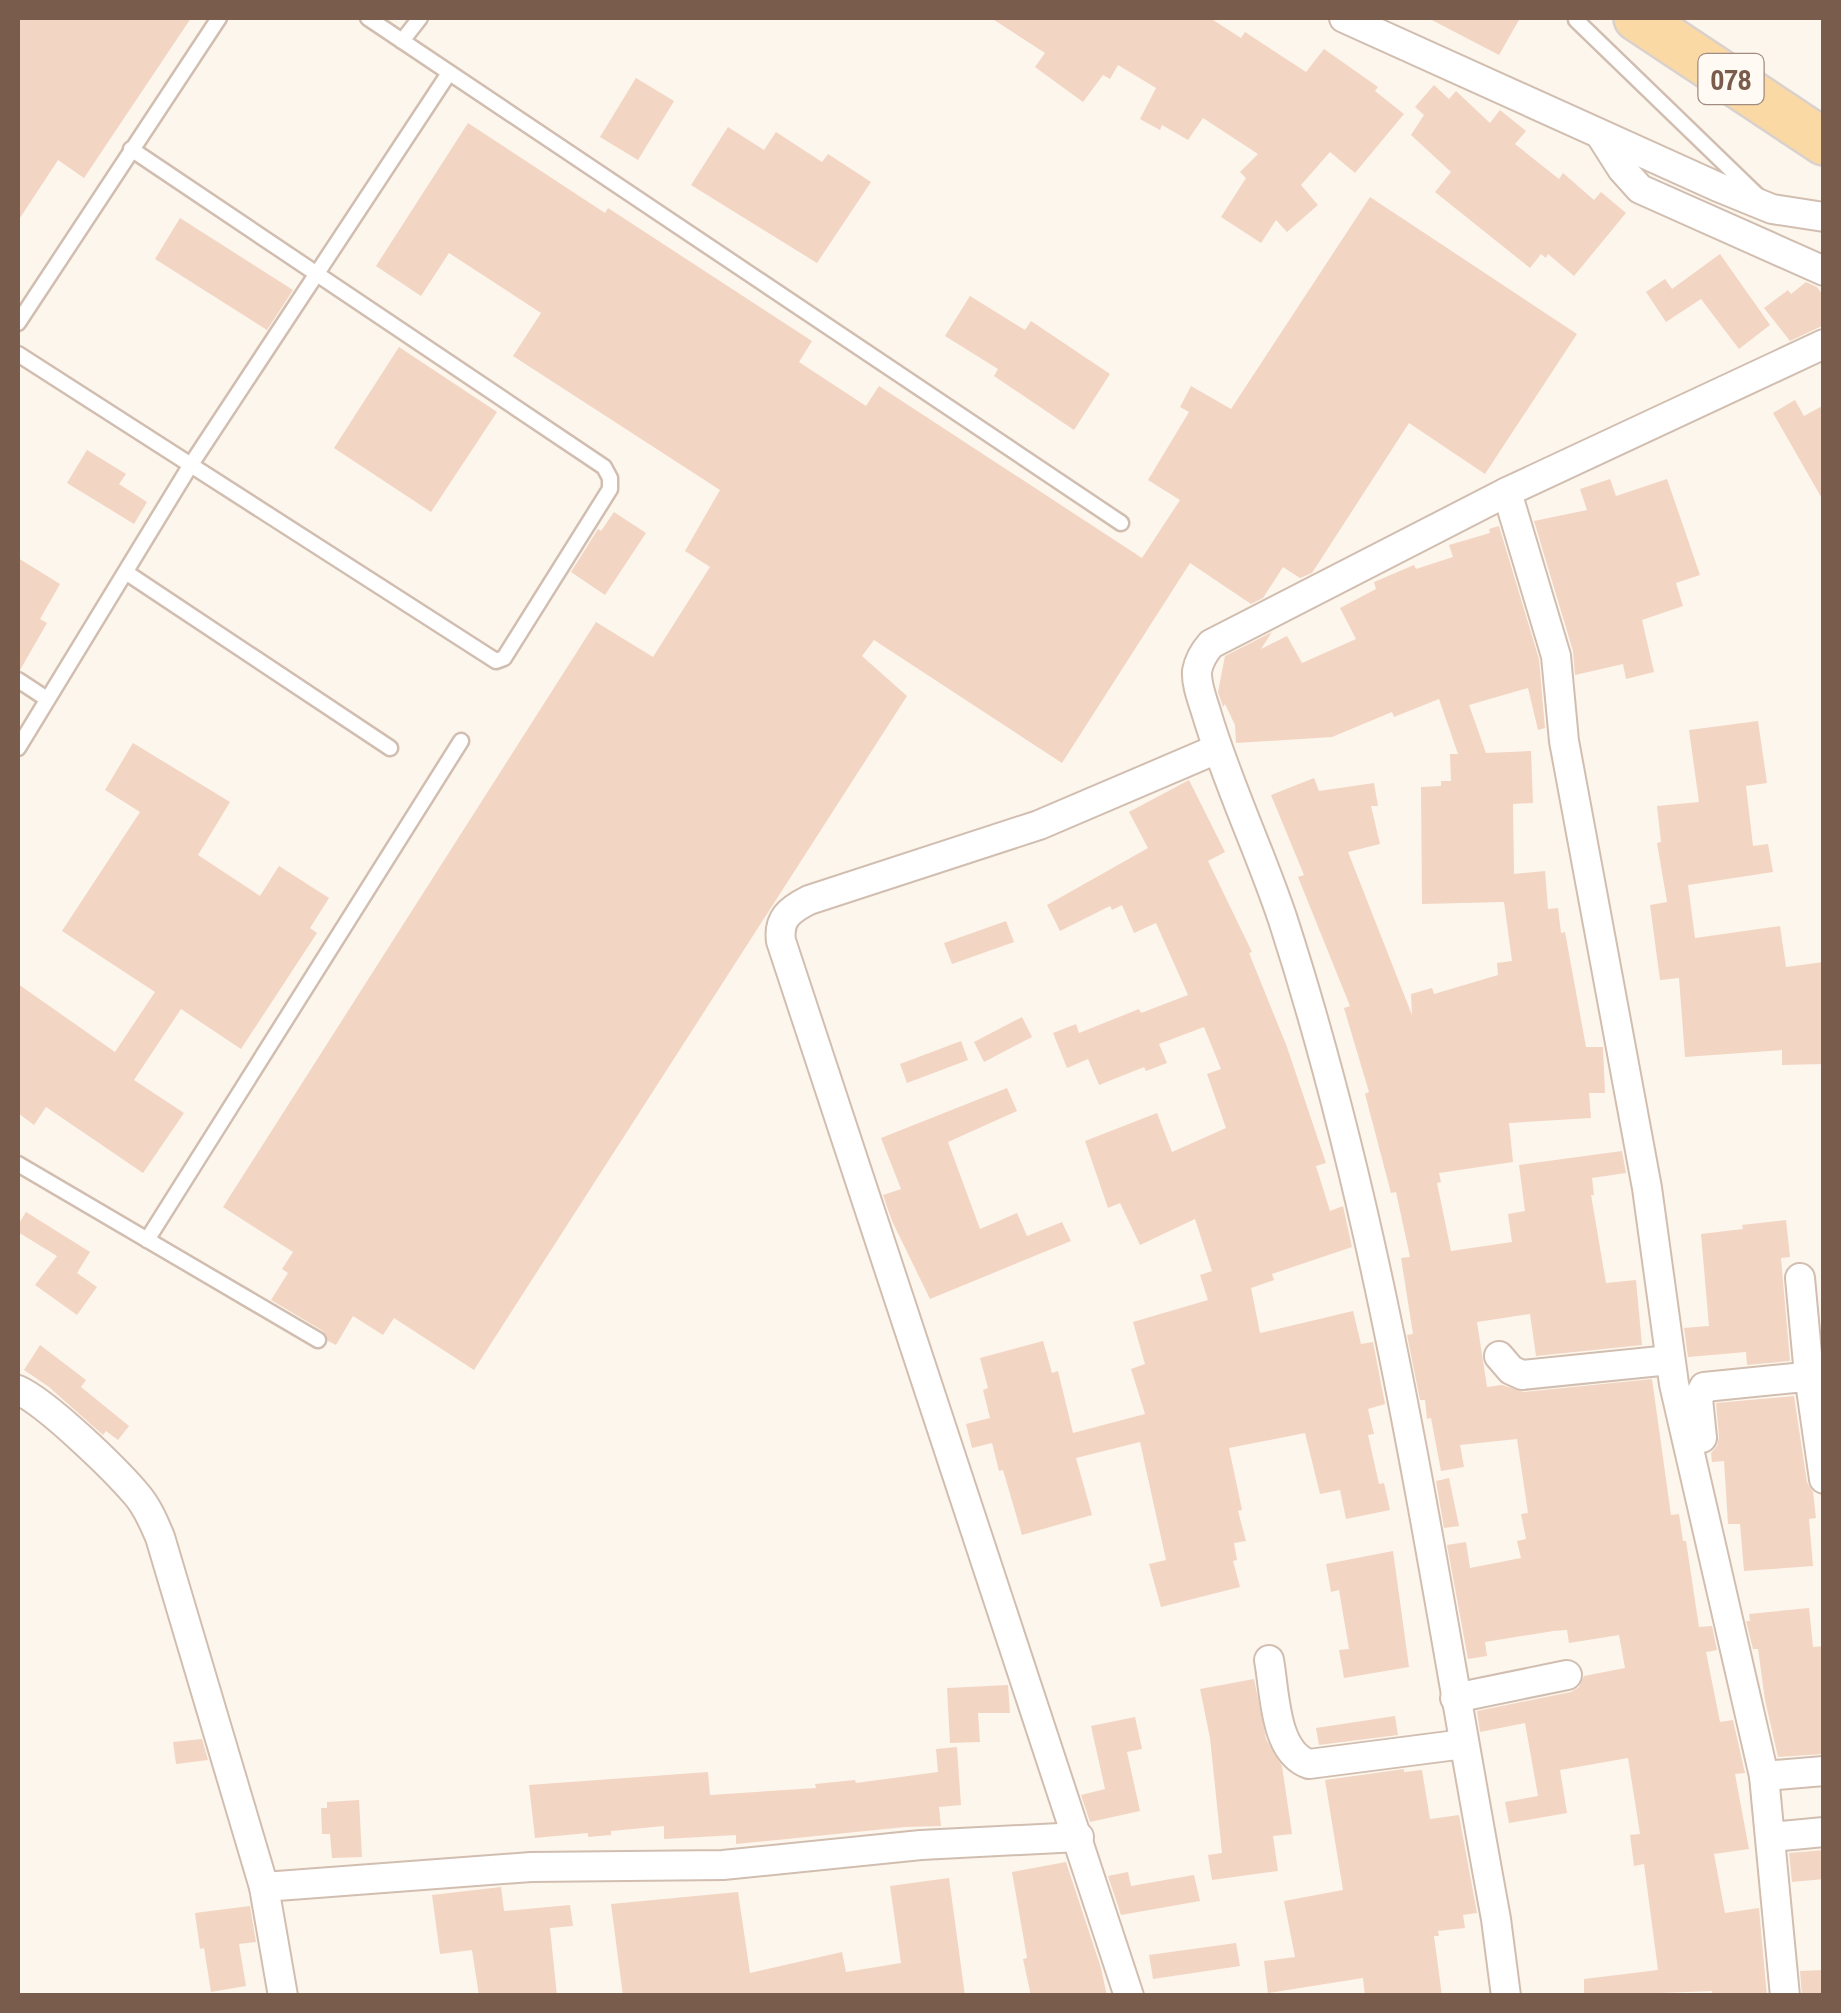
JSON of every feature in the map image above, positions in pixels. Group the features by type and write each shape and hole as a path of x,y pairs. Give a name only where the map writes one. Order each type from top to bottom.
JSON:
{"main road":[{"name":"078","path":"1637,18 1824,142"}],"street":[{"path":"1344,18 1601,136 1772,209 1824,217"},
{"path":"1601,136 1622,170 1640,188 1824,272"},
{"path":"1506,1996 1496,1918 1456,1698 1389,1336 1348,1142 1281,915 1217,749 1198,683 1202,655 1211,644 1507,492 1824,344"},
{"path":"1507,492 1556,656 1564,741 1646,1188 1672,1372 1764,1776 1785,1996"},
{"path":"1128,1996 1079,1837 780,941 779,928 785,915 808,900 1038,826 1217,749"},
{"path":"1800,1278 1816,1375 1824,1479"},
{"path":"1500,1356 1511,1370 1522,1375 1672,1372"},
{"path":"1672,1372 1699,1410"},
{"path":"1703,1452 1698,1399 1704,1387 1816,1375"},
{"path":"18,1390 80,1438 150,1513 264,1887 283,1996"},
{"path":"1269,1660 1284,1742 1298,1761 1309,1764 1464,1744"},
{"path":"1456,1698 1567,1675"},
{"path":"1764,1776 1824,1771"},
{"path":"1772,1836 1824,1832"},
{"path":"264,1887 531,1867 724,1865 921,1844 1079,1837"}],"lane":[{"path":"18,323 219,18"},
{"path":"368,18 1121,524"},
{"path":"402,42 420,18"},
{"path":"1576,20 1772,209"},
{"path":"18,748 190,466 448,73"},
{"path":"18,354 492,660 504,658 610,489 604,467 131,150"},
{"path":"126,573 390,748"},
{"path":"18,680 47,699"},
{"path":"147,1240 461,741"},
{"path":"18,1164 318,1340"}],"building":[{"path":"18,18 191,18 84,178 58,160 18,221"},
{"path":"991,18 1210,18 1241,38 1245,32 1306,72 1324,49 1378,87 1375,91 1404,114 1355,173 1330,152 1301,185 1318,205 1287,232 1276,220 1261,243 1221,217 1246,178 1240,172 1258,154 1203,118 1188,140 1162,125 1160,130 1140,119 1156,88 1118,65 1110,79 1103,75 1083,102 1035,67 1045,53"},
{"path":"1428,18 1520,18 1499,55"},
{"path":"636,78 674,101 638,160 600,137"},
{"path":"1434,85 1449,99 1456,91 1490,123 1500,110 1526,131 1515,144 1559,179 1563,173 1594,200 1601,192 1626,213 1574,276 1548,254 1546,258 1541,254 1530,268 1435,192 1451,172 1411,135 1424,115 1415,107"},
{"path":"468,123 605,213 608,208 812,341 799,362 866,406 879,386 1142,558 1180,500 1148,480 1189,412 1180,407 1191,386 1231,409 1370,197 1577,334 1485,474 1409,423 1312,573 1300,578 1283,567 1263,598 1251,604 1190,563 1062,763 874,640 862,656 907,696 474,1370 394,1318 383,1335 353,1316 336,1345 328,1341 323,1331 271,1300 288,1273 282,1269 293,1252 223,1207 596,622 653,657 710,567 685,551 720,490 513,356 541,313 449,253 421,296 376,266"},
{"path":"728,127 764,150 776,132 822,162 828,154 871,182 817,263 691,185"},
{"path":"180,218 293,290 267,330 155,259"},
{"path":"1720,254 1770,325 1739,349 1701,299 1666,322 1646,292 1665,279 1672,289"},
{"path":"1806,282 1824,296 1824,325 1790,341 1764,308"},
{"path":"970,296 1025,330 1031,321 1110,374 1074,430 994,376 998,369 945,336"},
{"path":"399,347 497,412 431,512 334,448"},
{"path":"1795,400 1804,416 1824,405 1824,502 1773,413"},
{"path":"87,450 126,474 119,484 147,502 134,524 67,483"},
{"path":"1610,479 1616,496 1667,479 1700,575 1676,583 1683,606 1642,620 1654,672 1626,679 1623,664 1575,675 1573,651 1534,521 1587,510 1580,489"},
{"path":"614,512 646,533 605,595 571,572 598,529 601,531"},
{"path":"1499,526 1539,659 1545,728 1538,730 1528,688 1469,705 1486,753 1531,751 1533,803 1513,804 1514,874 1545,871 1548,909 1558,908 1561,933 1565,932 1586,1047 1603,1047 1605,1093 1589,1093 1591,1118 1509,1123 1513,1162 1439,1173 1441,1182 1437,1183 1451,1251 1512,1242 1508,1214 1525,1211 1519,1165 1622,1151 1626,1173 1592,1178 1591,1195 1606,1283 1636,1280 1642,1345 1536,1356 1530,1314 1477,1322 1487,1387 1502,1385 1524,1392 1652,1379 1671,1515 1679,1514 1686,1541 1699,1627 1712,1626 1717,1650 1706,1652 1720,1722 1733,1720 1745,1773 1735,1774 1749,1849 1714,1854 1725,1913 1759,1908 1767,1996 1713,1996 1712,1991 1584,1996 1584,1979 1658,1970 1644,1864 1634,1866 1630,1835 1640,1834 1628,1758 1560,1770 1567,1813 1509,1823 1505,1802 1538,1796 1525,1723 1480,1732 1477,1711 1571,1692 1579,1687 1584,1676 1625,1668 1619,1635 1569,1643 1567,1630 1553,1631 1485,1642 1487,1656 1468,1659 1447,1545 1466,1542 1470,1568 1521,1558 1517,1541 1526,1539 1521,1514 1528,1513 1517,1439 1460,1445 1464,1467 1441,1471 1431,1418 1427,1419 1425,1400 1420,1400 1407,1335 1413,1334 1401,1258 1410,1257 1396,1192 1391,1193 1365,1094 1369,1092 1344,1008 1350,1006 1298,877 1304,875 1271,795 1314,778 1319,791 1374,783 1378,806 1371,806 1380,844 1348,852 1412,1015 1411,994 1432,988 1434,994 1498,975 1497,963 1512,961 1504,902 1422,904 1421,787 1451,781 1450,754 1458,754 1439,699 1394,717 1392,712 1332,737 1236,743 1235,725 1218,692 1225,656 1272,632 1261,649 1287,636 1302,663 1356,639 1340,608 1376,589 1374,582 1414,565 1416,569 1453,557 1449,545 1490,533 1489,529"},
{"path":"18,558 60,584 40,619 47,623 20,670"},
{"path":"1758,721 1767,783 1746,786 1753,846 1768,844 1773,872 1688,885 1695,938 1780,926 1786,967 1824,962 1824,1064 1782,1065 1782,1050 1685,1057 1679,978 1660,980 1650,905 1667,902 1657,843 1661,842 1657,806 1699,802 1689,730"},
{"path":"133,743 230,802 198,855 260,896 279,866 329,898 310,928 317,933 241,1049 181,1009 134,1080 184,1113 143,1173 46,1107 34,1125 18,1113 18,984 115,1052 155,992 62,931 140,812 105,790"},
{"path":"1189,780 1225,852 1208,861 1252,952 1249,953 1287,1047 1326,1163 1316,1166 1330,1211 1343,1206 1352,1247 1272,1274 1274,1280 1251,1288 1260,1333 1353,1311 1361,1344 1373,1342 1385,1404 1368,1409 1374,1434 1368,1435 1379,1484 1384,1483 1390,1510 1346,1519 1340,1490 1320,1494 1305,1433 1229,1448 1246,1541 1234,1543 1237,1560 1233,1561 1240,1587 1161,1607 1149,1564 1166,1560 1140,1442 1076,1458 1092,1515 1022,1535 992,1443 972,1448 966,1424 990,1418 980,1358 1043,1341 1052,1373 1058,1371 1073,1433 1145,1414 1131,1369 1145,1364 1133,1322 1208,1300 1200,1275 1212,1271 1195,1219 1140,1245 1120,1203 1108,1208 1085,1141 1157,1113 1172,1152 1226,1128 1207,1074 1221,1069 1204,1027 1159,1044 1167,1063 1146,1071 1144,1067 1099,1085 1088,1059 1067,1068 1053,1033 1076,1024 1079,1033 1188,995 1156,923 1134,933 1122,905 1112,910 1110,906 1060,931 1047,905 1148,848 1129,812"},
{"path":"1006,921 1014,942 952,964 944,943"},
{"path":"1022,1017 1032,1037 984,1062 974,1042"},
{"path":"961,1041 968,1060 907,1083 900,1064"},
{"path":"1007,1088 1017,1111 948,1142 980,1229 1017,1213 1027,1236 1062,1222 1071,1241 930,1299 883,1195 901,1189 881,1138"},
{"path":"26,1212 90,1252 77,1273 97,1287 77,1315 35,1285 57,1256 18,1232"},
{"path":"1786,1220 1790,1257 1781,1258 1790,1361 1747,1365 1746,1352 1688,1357 1684,1328 1709,1326 1701,1234"},
{"path":"40,1345 86,1380 81,1387 129,1426 118,1440 106,1431 103,1435 24,1370"},
{"path":"1794,1396 1816,1518 1809,1519 1813,1566 1744,1571 1740,1524 1728,1524 1724,1461 1712,1462 1711,1453 1719,1437 1716,1403"},
{"path":"1449,1478 1459,1526 1444,1528 1436,1481"},
{"path":"1393,1551 1409,1667 1344,1678 1339,1650 1349,1649 1339,1590 1331,1592 1326,1564"},
{"path":"1809,1608 1813,1647 1824,1646 1824,1754 1778,1757 1758,1649 1753,1649 1746,1621 1750,1621 1749,1614"},
{"path":"1254,1679 1266,1739 1282,1766 1292,1834 1273,1836 1278,1871 1212,1880 1208,1855 1222,1853 1210,1738 1200,1689"},
{"path":"1008,1685 1010,1713 978,1713 980,1742 950,1743 947,1688"},
{"path":"1395,1716 1398,1735 1319,1745 1316,1728"},
{"path":"1135,1717 1142,1749 1127,1752 1140,1811 1090,1822 1081,1795 1105,1789 1091,1726"},
{"path":"202,1739 208,1760 176,1764 173,1742"},
{"path":"957,1747 961,1805 939,1807 941,1826 736,1844 736,1835 664,1839 664,1826 611,1831 611,1835 535,1838 529,1785 708,1772 710,1795 816,1788 815,1784 938,1772 936,1749"},
{"path":"1422,1770 1430,1819 1459,1815 1477,1913 1463,1915 1465,1928 1438,1931 1439,1936 1434,1936 1442,1996 1365,1996 1363,1978 1268,1993 1264,1961 1295,1957 1284,1901 1343,1890 1325,1780"},
{"path":"359,1800 362,1857 332,1858 330,1834 322,1834 321,1808 327,1808 327,1802"},
{"path":"1824,1850 1824,1879 1792,1882 1789,1853"},
{"path":"1066,1862 1107,1996 1031,1996 1012,1872"},
{"path":"1128,1872 1131,1886 1194,1875 1200,1901 1121,1915 1108,1876"},
{"path":"949,1878 965,1996 623,1996 611,1904 738,1892 750,1973 842,1952 846,1972 901,1963 890,1886"},
{"path":"501,1887 504,1911 570,1905 573,1926 550,1928 557,1996 479,1996 472,1950 440,1954 432,1895"},
{"path":"250,1906 256,1942 239,1944 246,1986 211,1992 195,1913"},
{"path":"1236,1943 1240,1966 1153,1979 1149,1955"},
{"path":"1824,1970 1824,1996 1802,1996 1800,1971"}]}
